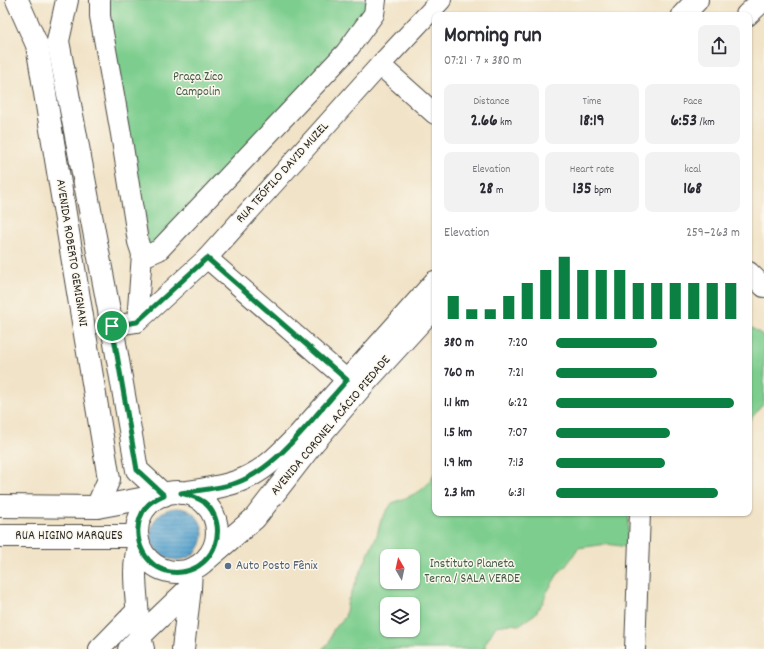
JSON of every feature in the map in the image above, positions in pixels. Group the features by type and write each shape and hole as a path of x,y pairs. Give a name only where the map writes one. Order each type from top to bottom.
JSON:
{"main road":[{"name":"AVENIDA ROBERTO GEMIGNANI","path":"17,0 37,45 109,479 97,507"},
{"name":"AVENIDA ROBERTO GEMIGNANI","path":"67,0 58,41 112,326 137,470 173,494"},
{"path":"686,12 697,0"},
{"path":"750,12 763,0"},
{"path":"0,506 97,507 218,487 235,483 251,476 279,455 297,437 432,285"},
{"name":"AVENIDA CORONEL ACÁCIO PIEDADE","path":"137,645 197,572 255,518 314,442 372,375 432,311"},
{"path":"137,645 137,610 134,569 138,539 138,525 141,516 154,500 173,494 194,496 204,502 212,512 217,523 218,536 214,548 197,572 183,649"},
{"name":"RUA HIGINO MARQUES","path":"0,536 138,539"},
{"path":"138,539 142,552 155,565 163,570 172,572 197,572"}],"street":[{"path":"100,0 101,24 121,134 138,242 142,254 137,322 112,326"},
{"path":"142,254 150,254 159,250 346,52 374,14 376,0"},
{"name":"RUA TEÓFILO DAVID MUZEL","path":"137,322 207,258 380,65 441,0"},
{"path":"380,65 432,111"},
{"path":"207,258 347,380"},
{"path":"752,275 764,287"},
{"path":"634,649 640,516"},
{"path":"99,649 137,610"}],"green space":[{"name":"Praça Zico Campolin","path":"102,0 374,0 373,14 150,253"},
{"path":"752,328 764,336 764,403 752,417"},
{"name":"Instituto Planeta Terra / SALA VERDE","path":"432,478 432,516 629,516 627,547 607,544 578,548 565,567 559,572 535,614 519,625 510,624 496,626 485,644 485,649 322,649 329,643 333,630 345,617 348,600 377,535 381,520 392,503 420,491 429,483"}],"water":[{"path":"177,508 191,512 199,520 203,534 199,548 191,556 177,560 163,556 155,548 151,534 155,520 163,512"}],"place":[{"name":"Auto Posto Fênix","path":"228,566"}],"route":[{"path":"207,258 347,380 297,437 262,469 235,483 181,493 194,496 204,502 212,512 217,523 218,536 214,548 208,558 191,570 172,572 163,570 148,559 142,552 139,543 137,536 141,516 154,500 164,495 137,470 112,326 137,322 207,258"}]}
